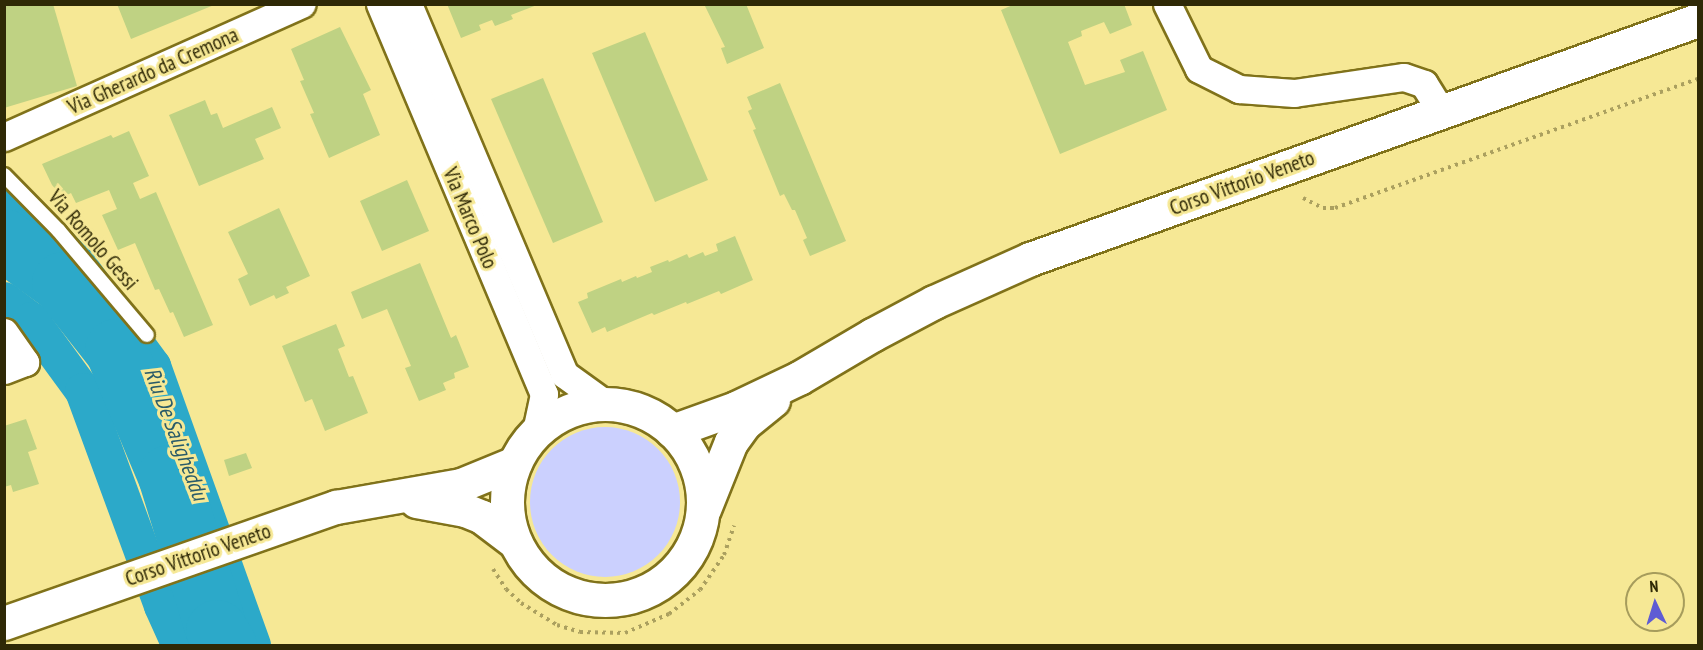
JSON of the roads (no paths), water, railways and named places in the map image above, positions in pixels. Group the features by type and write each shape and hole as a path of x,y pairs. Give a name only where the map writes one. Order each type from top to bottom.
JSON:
{"main road":[{"name":"Corso Vittorio Veneto","path":"672,431 736,408 799,378 872,335 983,279 1441,111 1698,20"},
{"name":"Corso Vittorio Veneto","path":"704,510 731,442 745,423 799,378"},
{"path":"607,405 631,408 653,417 672,431 691,453 702,481 704,510 696,540 679,568 655,587 626,599 594,600 561,590 534,570 515,542 508,516 508,489 515,463 536,433 557,417 573,411 607,405"},
{"name":"Corso Vittorio Veneto","path":"4,623 336,507 461,485 515,463"},
{"name":"Corso Vittorio Veneto","path":"394,498 465,510 482,517 515,542"}],"street":[{"name":"Via Gherardo da Cremona","path":"4,137 303,4"},
{"name":"Via Marco Polo","path":"380,4 544,394 536,433"},
{"name":"Via Marco Polo","path":"408,4 564,374 607,405"},
{"path":"1167,4 1199,69 1239,89 1294,93 1404,77 1424,84 1441,111"},
{"path":"4,332 15,366"}],"lane":[{"name":"Via Romolo Gessi","path":"4,175 59,231 147,335"}],"waterway":[{"name":"Riu De Saligheddu","path":"4,197 32,217 78,264 153,366 253,646"},
{"name":"Riu De Saligheddu","path":"4,240 63,283 116,350 169,476 217,631 226,646"},
{"name":"Riu De Saligheddu","path":"4,300 31,320 83,391 162,606 180,646"}]}
